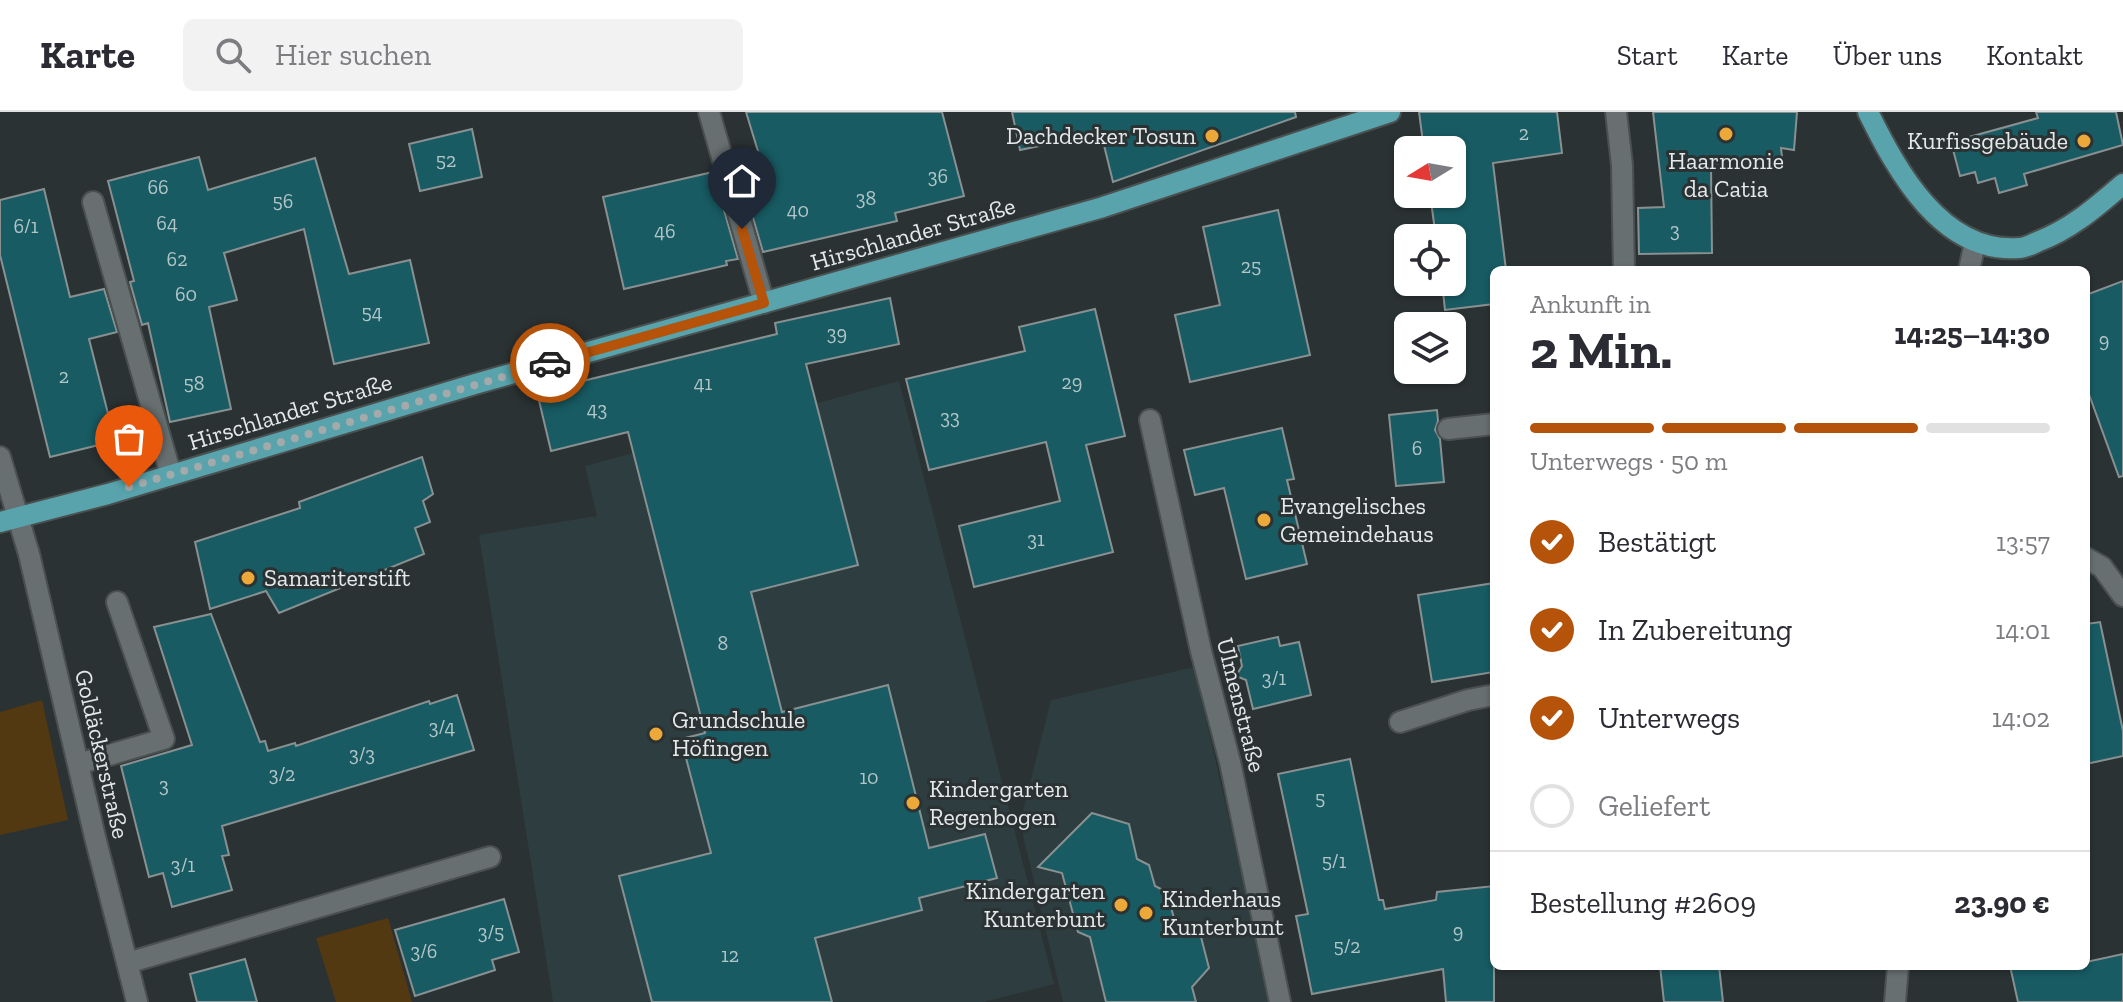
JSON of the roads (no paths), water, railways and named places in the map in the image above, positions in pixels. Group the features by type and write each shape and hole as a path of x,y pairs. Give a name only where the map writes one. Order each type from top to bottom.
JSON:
{"main road":[{"name":"Hirschlander Straße","path":"9,520 475,384 1103,207 1390,112"},
{"path":"1868,112 1880,137 1923,201 1949,228 1975,243 2020,249 2056,235 2078,223 2123,184"}],"street":[{"path":"709,112 764,303"},
{"path":"1616,112 1622,165 1624,266"},
{"name":"Hirschlander Straße","path":"93,202 171,475"},
{"path":"1970,266 1975,243"},
{"name":"Ulmenstraße","path":"1150,420 1201,651 1230,762 1280,1002"},
{"path":"1448,429 1490,424"},
{"name":"Goldäckerstraße","path":"0,457 9,520 78,764 137,1002"},
{"path":"2090,560 2102,567 2123,596"},
{"path":"78,764 164,739 117,602"},
{"path":"1400,722 1490,696"},
{"path":"127,963 490,857"},
{"path":"1895,1002 1898,970"}],"place":[{"name":"Haarmonie da Catia","path":"1726,134"},
{"name":"Dachdecker Tosun","path":"1212,136"},
{"name":"Kurfissgebäude","path":"2084,141"},
{"name":"Evangelisches Gemeindehaus","path":"1264,520"},
{"name":"Samariterstift","path":"248,578"},
{"name":"Grundschule Höfingen","path":"656,734"},
{"name":"Kindergarten Regenbogen","path":"913,803"},
{"name":"Kindergarten Kunterbunt","path":"1121,905"},
{"name":"Kinderhaus Kunterbunt","path":"1146,913"}]}
